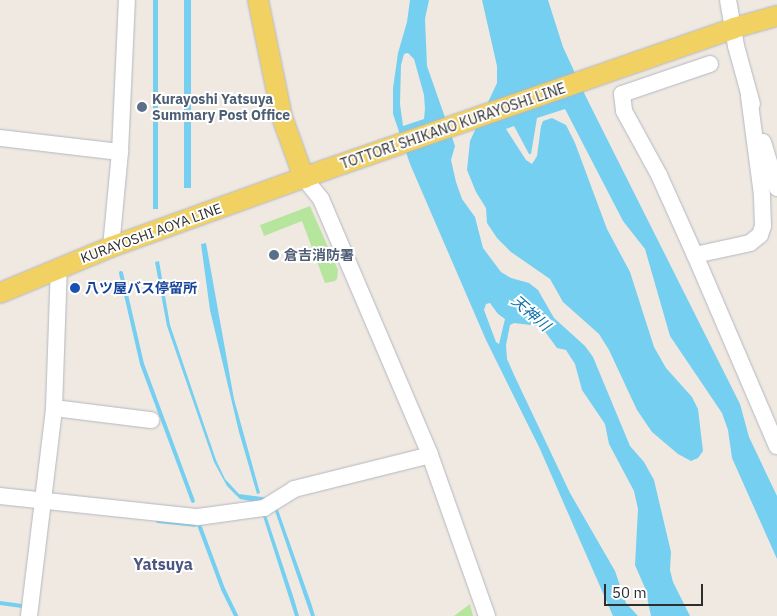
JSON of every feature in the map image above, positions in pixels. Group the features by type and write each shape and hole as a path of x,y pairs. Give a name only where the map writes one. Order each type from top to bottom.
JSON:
{"main road":[{"path":"258,0 282,118 304,178"},
{"name":"TOTTORI SHIKANO KURAYOSHI LINE","path":"304,178 729,30 777,16"},
{"name":"KURAYOSHI AOYA LINE","path":"0,294 58,267 304,178"}],"street":[{"path":"111,247 120,152 127,0"},
{"path":"728,0 729,30 777,188"},
{"path":"710,64 622,94 624,111 658,175 695,255 777,446"},
{"path":"695,255 750,243 760,235 763,226 762,195 749,96"},
{"path":"0,138 120,152"},
{"path":"304,178 320,199 430,455 487,616"},
{"path":"29,616 54,408 58,267"},
{"path":"54,408 151,420"},
{"path":"0,496 198,517 264,508 294,488 430,455"}],"green space":[{"path":"310,206 338,270 335,281 325,283 302,221 264,236 260,225"},
{"path":"470,604 473,616 454,616"}],"water":[{"path":"153,0 158,0 158,209 153,209"},
{"path":"184,0 191,0 191,188 184,188"},
{"name":"天神川","path":"410,0 429,0 425,19 427,66 455,146 451,160 462,199 475,217 483,248 501,272 511,278 529,283 538,290 554,318 585,346 593,357 630,446 644,462 654,480 671,552 670,570 673,582 690,616 651,616 645,588 635,565 638,509 634,491 609,444 605,424 582,390 575,364 566,350 557,348 543,329 538,326 514,323 510,325 506,345 507,359 570,493 615,571 626,603 638,616 613,616 540,449 486,340 410,164 393,114 393,88 398,53 407,22","holes":["408,53 414,59 424,95 425,109 424,119 403,126 400,104 401,65 404,54","490,303 498,314 505,319 499,344 496,342 484,310 486,304"]},
{"path":"482,0 548,0 563,47 587,99 740,404 749,437 777,496 777,559 732,458 728,430 722,413 670,336 645,249 623,221 565,109 537,118 531,154 529,154 514,126 506,129 526,160 532,164 537,156 543,121 552,118 566,125 575,143 607,229 630,272 654,347 666,368 692,397 698,409 703,451 698,458 691,461 678,454 652,432 637,410 609,350 599,334 563,302 550,279 511,252 497,238 487,223 486,208 476,192 467,170 470,141 497,83 497,66"},
{"path":"206,243 234,399 260,493 257,494 239,432 210,310 201,244"},
{"path":"159,261 170,325 216,460 225,479 239,494 270,498 266,504 240,499 227,486 214,462 167,326 155,262"},
{"path":"277,507 315,616 311,616 274,508"},
{"path":"265,512 299,616 295,616 262,513"}],"waterway":[{"path":"121,273 142,364 193,501"},
{"path":"158,521 195,525"},
{"path":"198,522 223,589 236,616"},
{"path":"0,603 22,606"}],"place":[{"name":"Kurayoshi Yatsuya Summary Post Office","path":"142,107"},
{"name":"倉吉消防署","path":"274,255"},
{"name":"八ツ屋バス停留所","path":"75,288"}],"district":[{"name":"Yatsuya","path":"163,564"}]}
